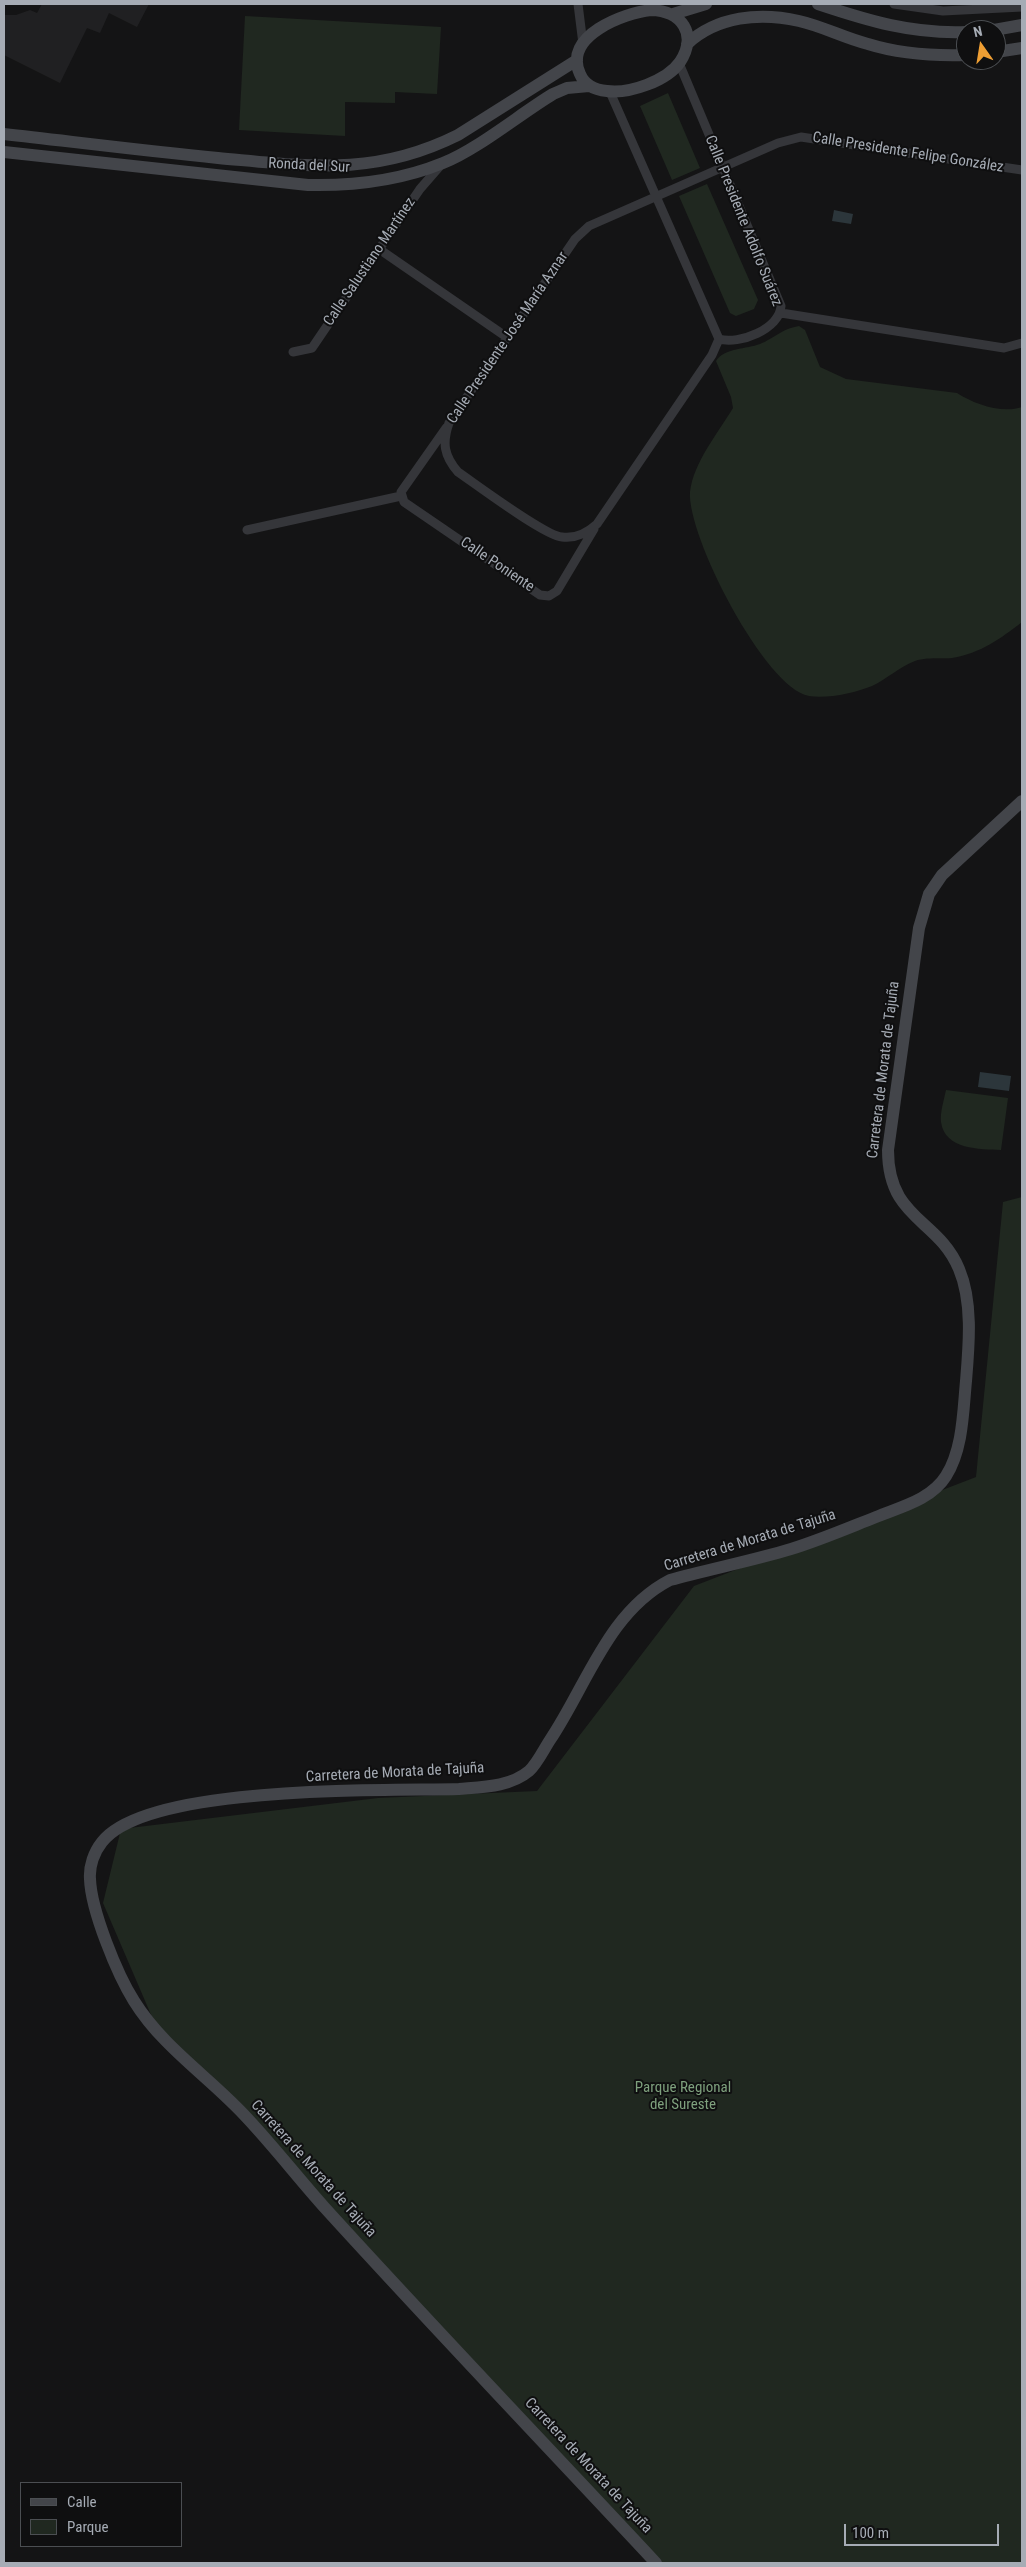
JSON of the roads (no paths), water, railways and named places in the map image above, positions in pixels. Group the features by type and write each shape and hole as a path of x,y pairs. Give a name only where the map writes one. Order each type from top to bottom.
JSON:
{"main road":[{"path":"673,14 706,4"},
{"path":"818,4 882,24 939,33 956,32"},
{"path":"589,86 582,80 576,60 583,44 596,30 624,16 652,7 673,14 682,21 687,44"},
{"path":"679,63 687,44 699,33 739,18 775,18 799,21 867,44 897,51 937,56 956,55"},
{"path":"1006,27 1022,24"},
{"path":"1006,50 1022,48"},
{"name":"Ronda del Sur","path":"4,134 143,151 309,166 375,164 438,145 458,135 576,60"},
{"name":"Ronda del Sur","path":"4,152 333,185 379,182 444,163 553,94 567,88 589,86 610,92 628,90 659,78 679,63"},
{"name":"Carretera de Morata de Tajuña","path":"656,2563 324,2208 246,2116 146,2018 121,1976 110,1948 93,1896 90,1880 91,1865 102,1841 112,1832 154,1813 196,1802 252,1796 459,1789 484,1787 514,1779 529,1771 564,1719 594,1664 623,1618 633,1605 656,1587 670,1580 747,1561 827,1536 913,1502 937,1488 951,1468 960,1437 967,1363 967,1299 961,1274 951,1255 895,1191 890,1178 888,1150 919,928 929,894 942,875 1022,801"}],"street":[{"path":"578,4 583,44"},
{"path":"894,4 943,11 1022,7"},
{"name":"Calle Presidente Adolfo Suárez","path":"679,63 777,295 781,313 770,326 755,333 727,342 719,339"},
{"path":"610,92 719,339"},
{"name":"Calle Presidente Felipe González","path":"656,197 778,143 801,137 1022,170"},
{"name":"Calle Salustiano Martínez","path":"293,352 312,348 420,189 444,163"},
{"name":"Calle Presidente José María Aznar","path":"656,197 589,226 575,239 449,423 445,434 444,449 449,462 458,472 551,535 562,538 575,537 587,533 597,524 712,355 719,339"},
{"path":"379,249 508,338"},
{"path":"781,313 1004,348 1022,343"},
{"path":"247,530 401,496 404,486 449,423"},
{"name":"Calle Poniente","path":"401,496 404,502 540,595 549,596 556,591 597,524"}],"park label":[{"name":"Parque Regional del Sureste","path":"683,2096"}]}
